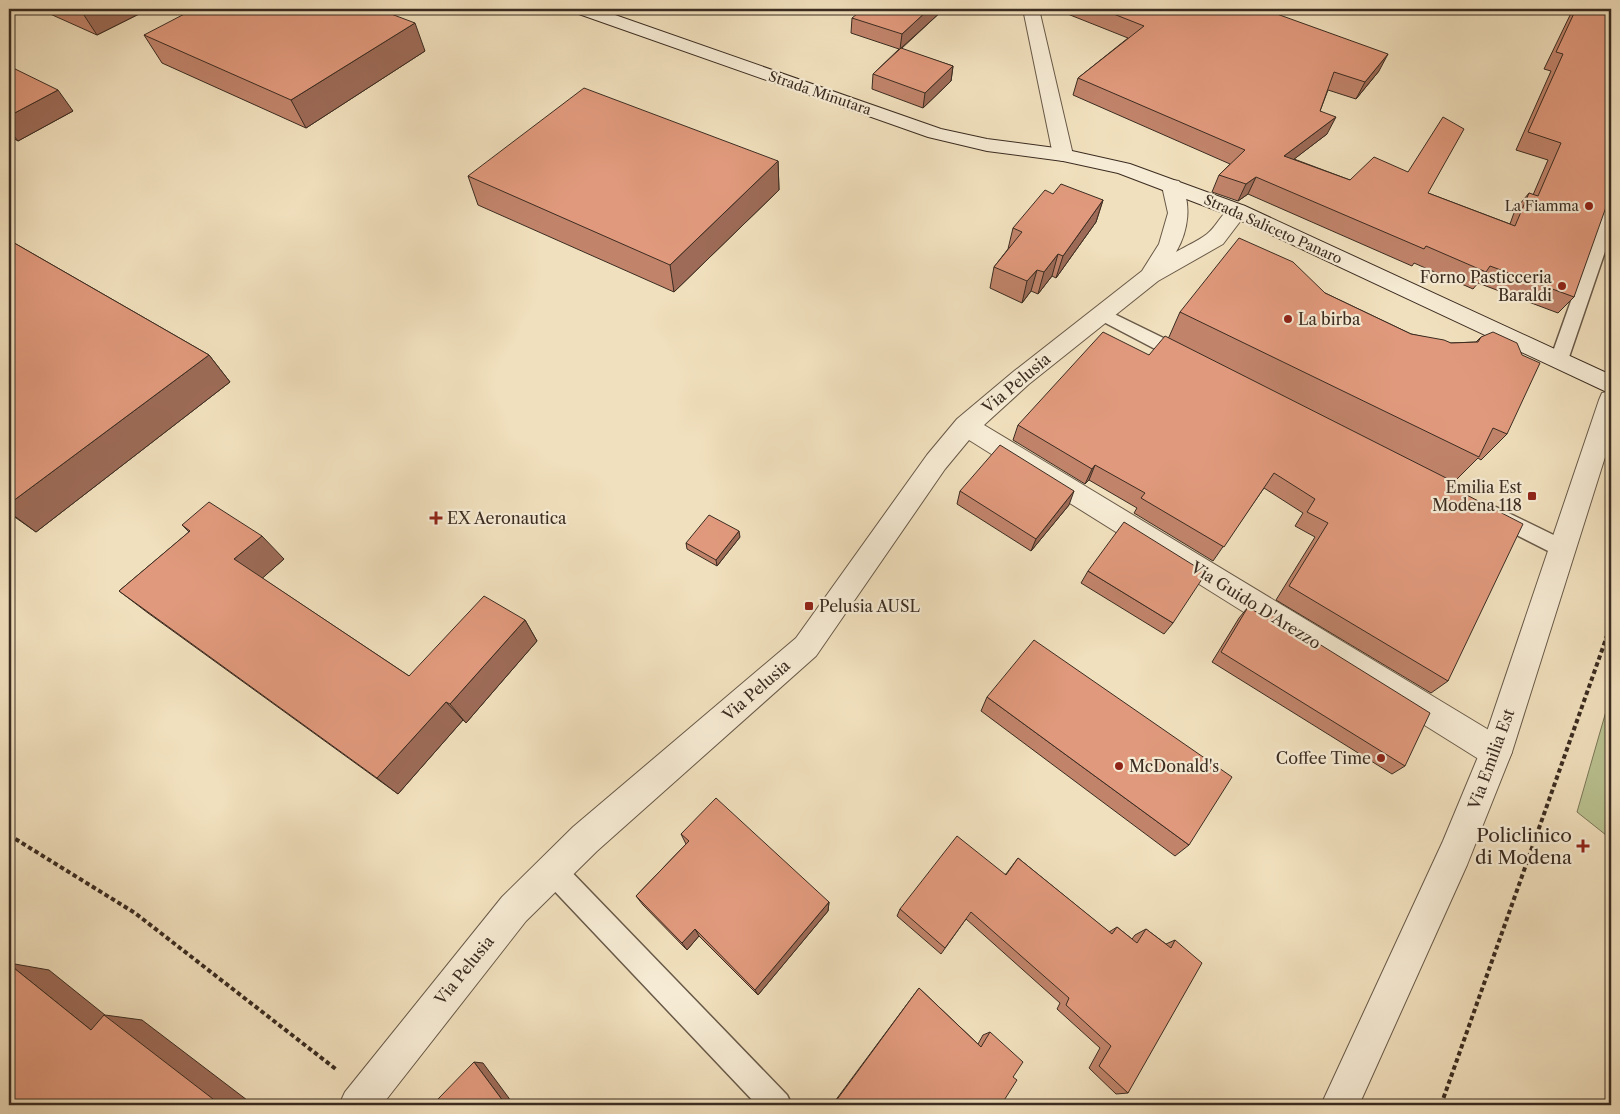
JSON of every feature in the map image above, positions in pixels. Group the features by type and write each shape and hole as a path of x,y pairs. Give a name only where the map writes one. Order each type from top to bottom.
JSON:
{"street":[{"name":"Strada Minutara","path":"582,9 935,133 987,145 1064,155"},
{"path":"1031,9 1064,155"},
{"name":"Strada Saliceto Panaro","path":"1064,155 1123,168 1238,211 1611,385"},
{"name":"Via Pelusia","path":"1150,276 1170,244 1178,213 1172,186"},
{"name":"Via Pelusia","path":"365,1096 514,909 585,839 806,647 936,462 966,426 1021,378 1150,276 1215,239 1238,211"},
{"name":"Via Emilia Est","path":"1340,1105 1455,853 1496,752 1563,549 1604,450 1611,400"},
{"name":"Via Guido D'Arezzo","path":"966,426 1496,752"}],"lane":[{"path":"1559,360 1611,211"},
{"path":"1102,314 1199,364"},
{"path":"1483,508 1563,549"},
{"path":"553,871 777,1105"}],"path":[{"path":"1442,1105 1611,624"},
{"path":"9,835 135,913 334,1069 365,1096"}],"green space":[{"path":"1611,694 1611,839 1577,812"}],"building":[{"path":"194,9 378,9 415,23 291,100 144,35"},
{"path":"863,9 929,9 902,34 852,18"},
{"path":"1101,9 1263,9 1388,54 1365,82 1334,72 1320,111 1336,117 1284,156 1350,180 1374,157 1408,172 1443,117 1464,129 1428,193 1515,226 1529,193 1538,196 1561,143 1528,132 1563,54 1556,52 1576,9 1611,9 1611,193 1574,297 1490,266 1486,272 1426,246 1424,249 1256,177 1246,184 1219,175 1245,150 1078,78 1144,26"},
{"path":"901,48 953,66 925,93 873,74"},
{"path":"9,66 58,90 9,116"},
{"path":"584,88 778,161 670,265 468,176"},
{"path":"1061,184 1103,200 1063,256 1058,254 1044,272 1037,270 1027,281 994,267 1022,232 1013,228 1045,190 1053,194"},
{"path":"1239,238 1293,262 1325,293 1411,334 1451,343 1478,342 1481,337 1493,332 1517,343 1522,355 1540,363 1507,434 1493,428 1479,457 1180,312"},
{"path":"9,240 209,355 9,504"},
{"path":"1103,332 1149,355 1165,336 1460,485 1457,490 1523,524 1448,681 1289,586 1328,523 1307,512 1315,499 1274,473 1224,547 1141,498 1145,493 1095,465 1092,469 1018,425"},
{"path":"1000,445 1074,491 1036,539 960,491"},
{"path":"209,502 262,536 234,559 409,676 484,596 525,620 450,704 446,702 377,778 119,591 190,531 182,525"},
{"path":"709,515 739,531 716,560 686,543"},
{"path":"1124,522 1206,573 1173,623 1088,571"},
{"path":"1248,607 1268,619 1271,614 1430,713 1405,766 1221,652"},
{"name":"McDonald's","path":"1034,640 1232,777 1189,845 987,697"},
{"path":"716,798 829,902 755,990 695,929 682,943 636,896 689,841 681,834"},
{"path":"957,836 1006,875 1018,858 1112,934 1117,927 1137,943 1146,929 1171,948 1175,940 1202,963 1128,1093 1099,1066 1111,1046 1066,1005 1069,998 971,912 945,948 900,909"},
{"path":"9,964 91,1030 104,1015 213,1099 209,1105 9,1105"},
{"path":"919,988 981,1047 990,1032 1023,1062 1013,1077 1017,1080 1001,1105 833,1105"},
{"path":"474,1062 506,1105 442,1105 438,1099"}],"place":[{"name":"La Fiamma","path":"1589,206"},
{"name":"Forno Pasticceria Baraldi","path":"1562,286"},
{"name":"La birba","path":"1288,319"},
{"name":"Emilia Est Modena 118","path":"1532,496"},
{"name":"EX Aeronautica","path":"436,518"},
{"name":"Pelusia AUSL","path":"809,606"},
{"name":"Coffee Time","path":"1381,758"},
{"name":"McDonald's","path":"1119,766"},
{"name":"Policlinico di Modena","path":"1583,846"}]}
